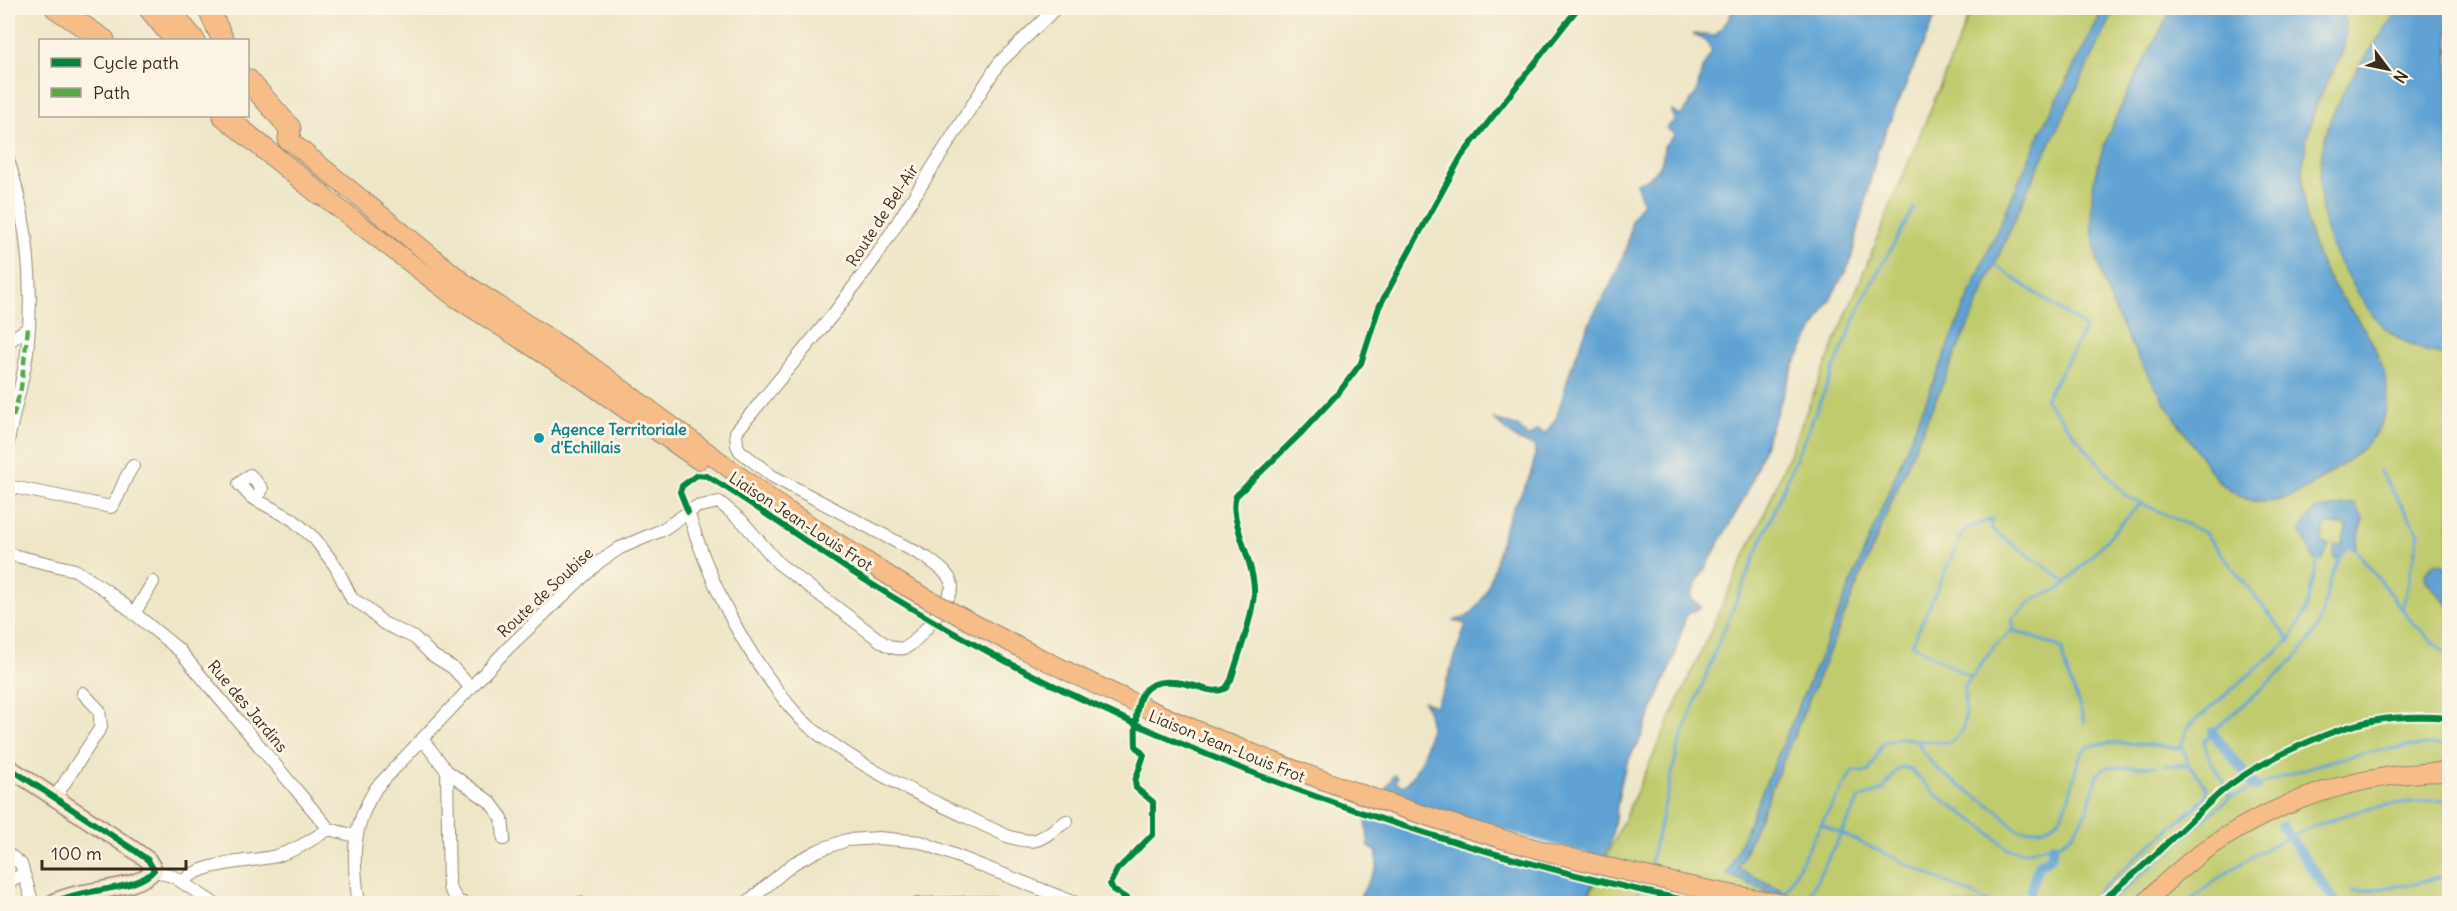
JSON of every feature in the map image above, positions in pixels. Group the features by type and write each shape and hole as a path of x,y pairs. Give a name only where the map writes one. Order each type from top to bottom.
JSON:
{"highway":[{"path":"56,8 102,39"},
{"path":"149,8 173,39"},
{"path":"168,8 193,39"},
{"path":"208,8 223,39"},
{"path":"249,81 290,128 289,140"},
{"path":"249,101 289,140"},
{"path":"225,117 320,194"},
{"path":"244,117 320,194"}],"main road":[{"path":"289,140 467,285 587,363 783,508 902,591 1077,678 1174,723 1285,768 1500,838 1633,873 1786,903"},
{"path":"320,194 456,298 578,376 773,513 990,646 1120,711 1279,777 1358,806 1487,846 1613,879 1728,903"},
{"path":"8,767 134,850 148,860 154,870 140,881 72,894 51,903"},
{"path":"2144,903 2194,858 2241,827 2282,807 2314,794 2365,780 2450,772"}],"street":[{"name":"Route de Bel-Air","path":"736,440 740,425 835,312 875,258 992,72 1022,38 1056,8"},
{"path":"8,159 22,214 27,247 28,328 21,388 12,417 8,442"},
{"path":"8,342 28,328"},
{"name":"Route de Soubise","path":"359,903 353,869 355,836 365,806 376,788 509,647 599,562 620,548 662,530 688,512 712,501 723,504 742,521 778,562 850,620 892,648 905,648 915,642 949,597 952,586 948,575 927,558 772,476 740,451 736,440"},
{"path":"8,486 111,507 120,496 124,478 133,466"},
{"path":"257,498 292,519 315,539 336,567 352,599 364,606 382,623 416,638 432,655 453,668 471,688"},
{"path":"688,512 703,560 739,637 795,714 810,728 843,752 884,776 1007,836 1024,842 1042,840 1066,821"},
{"name":"Rue des Jardins","path":"8,554 75,570 179,650 329,829"},
{"path":"134,614 153,582"},
{"path":"54,799 101,727 99,710 83,693"},
{"path":"422,739 447,771 490,802 502,818 504,839"},
{"path":"447,771 449,888 458,901 465,903"},
{"path":"183,881 200,871 278,856 307,843 329,829 355,836"},
{"path":"745,903 794,863 819,850 847,840 879,838 921,842 1078,903"},
{"path":"8,854 21,864 33,903"},
{"path":"154,870 183,881 215,903"},
{"path":"8,883 24,874"},
{"path":"917,903 994,902"}],"green space":[{"path":"1972,8 2449,8 2449,903 1585,904 1767,508"}],"water":[{"path":"1733,8 1939,8 1878,149 1850,263 1793,367 1748,491 1691,594 1691,598 1701,607 1689,613 1685,618 1674,658 1626,767 1609,847 1585,903 1356,904 1377,867 1377,852 1369,847 1366,821 1394,775 1397,777 1396,783 1404,786 1418,766 1425,749 1430,725 1424,701 1435,707 1444,689 1466,624 1454,621 1471,614 1484,596 1505,527 1532,468 1535,446 1519,441 1493,419 1519,427 1528,438 1537,430 1546,433 1557,417 1571,368 1592,317 1613,280 1627,247 1632,219 1643,202 1636,183 1648,178 1660,165 1664,146 1675,135 1666,128 1674,121 1672,111 1681,116 1697,92 1702,69 1712,51 1707,42 1693,34 1715,36 1729,19"},
{"path":"2104,8 2116,8 2029,187 1914,449 1738,869 1786,892 1783,899 1727,874 1842,605 1984,260 2043,127"},
{"path":"2172,8 2342,8 2345,24 2343,49 2312,119 2305,148 2303,189 2308,225 2315,251 2336,290 2370,339 2379,358 2385,376 2386,409 2372,438 2360,451 2311,486 2276,501 2257,501 2239,496 2216,479 2210,471 2143,367 2106,289 2095,248 2091,208 2097,168 2121,106"},
{"path":"2399,8 2449,8 2449,357 2409,344 2387,330 2376,319 2337,258 2323,216 2320,188 2321,160 2332,117 2348,85"},
{"path":"2355,503 2363,518 2356,550 2348,547 2336,559 2333,557 2335,545 2341,546 2347,526 2327,523 2321,542 2329,545 2322,561 2314,560 2300,530 2314,510"},
{"path":"2435,563 2443,564 2449,574 2449,607 2425,579 2426,571"}],"pier":[{"path":"1374,804 1445,815 1607,859 1597,883 1366,816"}],"waterway":[{"path":"1649,870 1678,748 1716,649 1865,295 1914,208"},
{"path":"1992,263 2086,328 2045,399 2126,496 2205,533 2290,640"},
{"path":"2379,470 2419,533 2402,610"},
{"path":"2013,630 2013,618 2034,599 2060,589 2141,503"},
{"path":"1970,677 1912,644 1964,530 1992,519 1991,529 2067,582"},
{"path":"2225,784 2210,760 2204,743 2212,732 2268,684 2308,643 2320,621 2335,567 2348,547 2356,550 2411,621 2450,657"},
{"path":"1917,739 1923,752 1941,772 1998,811 2018,829 2040,829 2049,826 2058,820 2064,810 2078,762 2089,747 2098,744 2121,743 2180,748 2188,727 2290,640 2305,613 2318,560"},
{"path":"1821,824 1853,771 1869,772 1883,743 1900,738 1947,743 1961,733 1965,719 1965,686 1993,648 2013,630 2062,648 2063,658 2084,723"},
{"path":"2212,732 2243,771"},
{"path":"2079,904 2092,897 2205,798 2207,788 2189,765 2182,745"},
{"path":"2229,790 2230,797 2238,795 2289,774 2368,752 2450,745"},
{"path":"2165,765 2189,765"},
{"path":"1804,904 1860,798 1883,790 1897,770 1903,767 1910,769 1936,795 1983,827 2006,848 2024,852 2061,843 2072,835 2087,811 2097,776 2104,768 2156,766"},
{"path":"2247,779 2256,787"},
{"path":"2108,904 2230,797"},
{"path":"2186,904 2244,862 2309,828 2378,807 2414,802 2450,801"},
{"path":"1785,893 1821,824 1993,904"},
{"path":"2282,826 2337,904"},
{"path":"2031,890 2038,865 2051,857 2053,846"},
{"path":"2352,892 2415,884 2450,874"},
{"path":"1632,904 1643,881"}],"marked path":[{"path":"13,417 21,388 28,328"},
{"path":"917,904 994,902"}],"cycle path":[{"name":"Liaison Jean-Louis Frot","path":"1136,904 1113,890 1110,884 1117,870 1153,834 1153,802 1136,788 1135,781 1144,755 1136,746 1136,714 1143,692 1151,685 1176,682 1215,691 1226,688 1231,680 1248,627 1254,594 1251,569 1235,516 1236,496 1302,432 1340,391 1361,363 1379,307 1461,157 1578,8"},
{"name":"Liaison Jean-Louis Frot","path":"688,512 680,492 682,486 697,475 707,476 849,570 952,632 1015,666 1180,744 1265,778 1438,837 1525,862 1703,904"},
{"path":"2097,904 2145,864 2220,793 2271,760 2292,749 2354,725 2391,718 2450,718"},
{"path":"8,767 134,850 148,860 154,870"},
{"path":"51,904 76,895 134,883 154,870"}],"place":[{"name":"Agence Territoriale d'Echillais","path":"539,438"}]}
